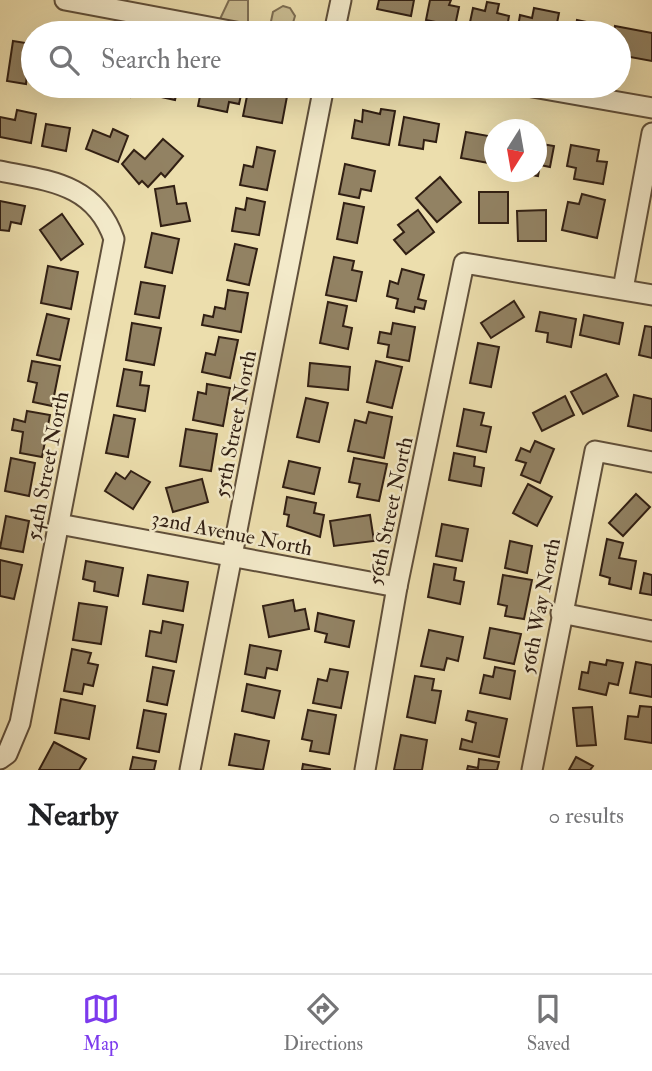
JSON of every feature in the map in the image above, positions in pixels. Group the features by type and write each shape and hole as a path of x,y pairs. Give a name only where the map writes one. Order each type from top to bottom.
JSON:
{"street":[{"path":"65,0 177,21"},
{"path":"337,21 341,0"},
{"name":"55th Street North","path":"190,770 322,98"},
{"path":"595,98 652,108"},
{"path":"652,133 624,289 652,295"},
{"name":"54th Street North","path":"0,171 69,185 106,218 114,239 20,723 7,754 0,759"},
{"name":"56th Street North","path":"365,770 397,587 464,263 624,289"},
{"name":"56th Way North","path":"532,770 595,451 652,462"},
{"name":"32nd Avenue North","path":"59,524 397,587"},
{"path":"561,613 652,631"}],"shaded area":[{"path":"229,0 248,0 248,21 220,19"},
{"path":"283,6 290,8 295,16 294,21 271,21 273,12"}],"building":[{"path":"379,0 414,0 411,16 377,9"},
{"path":"430,0 451,0 449,5 459,7 456,21 426,20"},
{"path":"487,2 499,4 497,13 509,16 508,21 470,21 473,8 485,11"},
{"path":"534,8 559,13 557,21 519,21 520,15 532,18"},
{"path":"631,29 652,33 652,61 631,57"},
{"path":"13,41 21,42 21,83 7,81"},
{"path":"200,98 240,98 239,104 229,102 227,112 198,106"},
{"path":"247,98 287,98 282,123 243,116"},
{"path":"381,109 395,111 389,145 352,138 355,120 362,122 363,110 380,114"},
{"path":"17,110 36,114 31,143 0,137 0,117 15,120"},
{"path":"404,117 439,124 436,142 424,140 423,149 399,145"},
{"path":"46,124 70,128 66,151 42,146"},
{"path":"113,129 128,136 118,162 86,149 93,130 110,137"},
{"path":"466,132 484,135 484,162 461,158"},
{"path":"163,139 183,156 165,177 161,173 148,187 142,181 139,184 122,164 134,150 145,159"},
{"path":"547,145 554,146 550,167 547,166"},
{"path":"571,145 599,150 597,161 607,162 603,184 574,179 576,168 567,166"},
{"path":"257,147 275,151 267,190 240,185 244,165 253,167"},
{"path":"345,164 375,171 371,191 361,189 359,198 339,194"},
{"path":"440,177 461,202 437,222 416,198"},
{"path":"174,186 177,204 186,203 190,221 161,226 155,189"},
{"path":"479,192 508,192 508,223 479,223"},
{"path":"582,194 605,200 597,238 562,230 568,202 579,204"},
{"path":"247,198 265,202 259,235 232,231 236,208 245,210"},
{"path":"0,201 25,206 21,224 11,222 9,231 0,230"},
{"path":"344,203 364,207 357,243 337,239"},
{"path":"418,210 434,232 406,254 394,240 404,232 398,225"},
{"path":"546,210 546,241 518,241 517,211"},
{"path":"62,214 83,244 61,260 40,230"},
{"path":"152,233 179,239 172,273 145,267"},
{"path":"235,244 257,249 249,285 227,280"},
{"path":"334,257 354,261 352,270 362,272 356,301 326,295"},
{"path":"48,266 78,272 71,309 41,303"},
{"path":"402,269 424,275 418,299 426,301 424,309 415,307 414,312 396,308 398,299 387,296 390,281 398,284"},
{"path":"141,282 165,286 159,318 135,314"},
{"path":"228,290 248,293 241,332 202,325 204,315 213,317 215,307 225,309"},
{"path":"514,301 524,317 491,338 481,323"},
{"path":"328,302 347,306 343,326 352,328 348,349 320,343"},
{"path":"540,312 576,319 571,347 547,342 548,333 536,331"},
{"path":"47,314 69,319 60,360 37,355"},
{"path":"584,315 623,323 619,344 580,335"},
{"path":"132,323 161,328 154,365 126,360"},
{"path":"393,323 415,327 409,361 387,357 389,345 378,343 380,332 391,334"},
{"path":"645,326 652,327 652,358 639,355"},
{"path":"219,337 238,340 230,378 202,372 206,353 215,355"},
{"path":"478,343 499,347 491,387 470,383"},
{"path":"32,361 60,366 52,406 33,402 37,383 28,381"},
{"path":"376,361 402,367 392,408 367,402"},
{"path":"310,363 350,367 348,390 308,386"},
{"path":"124,369 142,372 140,385 149,386 145,411 117,406"},
{"path":"606,374 618,396 583,414 571,392"},
{"path":"207,384 230,388 223,426 193,420 198,392 206,394"},
{"path":"634,395 652,399 652,431 628,426"},
{"path":"565,396 574,415 542,431 533,413"},
{"path":"306,398 328,403 319,442 297,437"},
{"path":"464,409 484,413 481,425 491,427 486,452 457,446"},
{"path":"27,411 50,415 42,457 20,453 23,432 12,430 14,419 25,422"},
{"path":"369,412 392,417 384,458 348,451 355,420 366,423"},
{"path":"114,415 135,419 128,457 106,453"},
{"path":"186,429 217,434 211,471 180,466"},
{"path":"535,441 554,449 540,483 521,475 526,463 516,460 521,448 530,452"},
{"path":"454,453 475,457 474,466 484,468 481,486 449,480"},
{"path":"11,458 35,463 29,496 5,491"},
{"path":"354,458 387,464 379,501 357,497 360,484 349,482"},
{"path":"289,461 320,468 314,494 283,487"},
{"path":"131,471 150,482 133,509 105,491 116,473 125,479"},
{"path":"202,479 208,502 173,512 166,488"},
{"path":"528,484 552,497 537,526 513,513"},
{"path":"636,494 650,507 623,536 609,523"},
{"path":"287,497 316,503 314,513 324,515 320,537 287,526 289,515 284,514"},
{"path":"370,515 374,541 334,546 330,521"},
{"path":"6,516 29,521 23,552 0,548"},
{"path":"442,524 468,529 462,561 436,556"},
{"path":"607,539 623,543 619,558 636,561 631,589 609,584 610,578 600,575"},
{"path":"510,541 532,546 527,573 505,568"},
{"path":"0,560 22,565 14,599 0,596"},
{"path":"86,561 123,568 118,596 94,591 95,582 83,579"},
{"path":"434,564 456,568 454,580 464,582 460,604 428,597"},
{"path":"644,573 652,575 652,595 640,593"},
{"path":"148,575 188,582 183,611 143,604"},
{"path":"503,575 532,580 524,619 505,616 507,606 498,604"},
{"path":"293,600 295,611 305,609 309,629 269,637 263,606"},
{"path":"79,603 107,607 101,644 73,640"},
{"path":"318,613 354,621 349,647 325,642 327,634 315,631"},
{"path":"163,621 183,625 176,662 146,656 150,631 161,633"},
{"path":"490,628 521,634 514,664 484,658"},
{"path":"429,630 463,637 458,661 447,658 444,670 421,666"},
{"path":"250,645 281,651 277,670 267,668 265,678 245,674"},
{"path":"72,649 91,653 88,663 98,665 93,686 84,684 82,694 64,691"},
{"path":"607,660 623,663 618,685 609,683 606,695 579,689 582,672 588,673 590,662 606,665"},
{"path":"636,662 652,665 652,697 630,693"},
{"path":"153,667 174,671 167,705 147,701"},
{"path":"495,667 515,671 510,699 480,693 484,675 493,677"},
{"path":"330,669 348,672 341,708 313,703 318,679 327,681"},
{"path":"415,676 434,679 432,690 441,691 435,723 407,717"},
{"path":"247,684 280,691 274,718 242,711"},
{"path":"61,699 95,706 89,739 55,733"},
{"path":"640,706 652,707 652,743 625,739 628,716 638,717"},
{"path":"592,707 596,745 577,746 573,708"},
{"path":"144,710 166,714 159,752 137,748"},
{"path":"308,710 336,715 329,754 310,751 312,741 302,739"},
{"path":"468,711 507,719 499,757 460,749 462,739 472,742 476,723 466,720"},
{"path":"235,734 269,741 263,770 229,765"},
{"path":"401,735 427,740 422,770 394,770"},
{"path":"54,742 86,759 79,770 39,770"},
{"path":"133,757 156,761 154,770 130,770"},
{"path":"576,757 593,766 590,770 569,770"},
{"path":"479,759 499,762 497,770 467,770 468,766 478,768"},
{"path":"303,764 330,769 330,770 302,770"}]}
